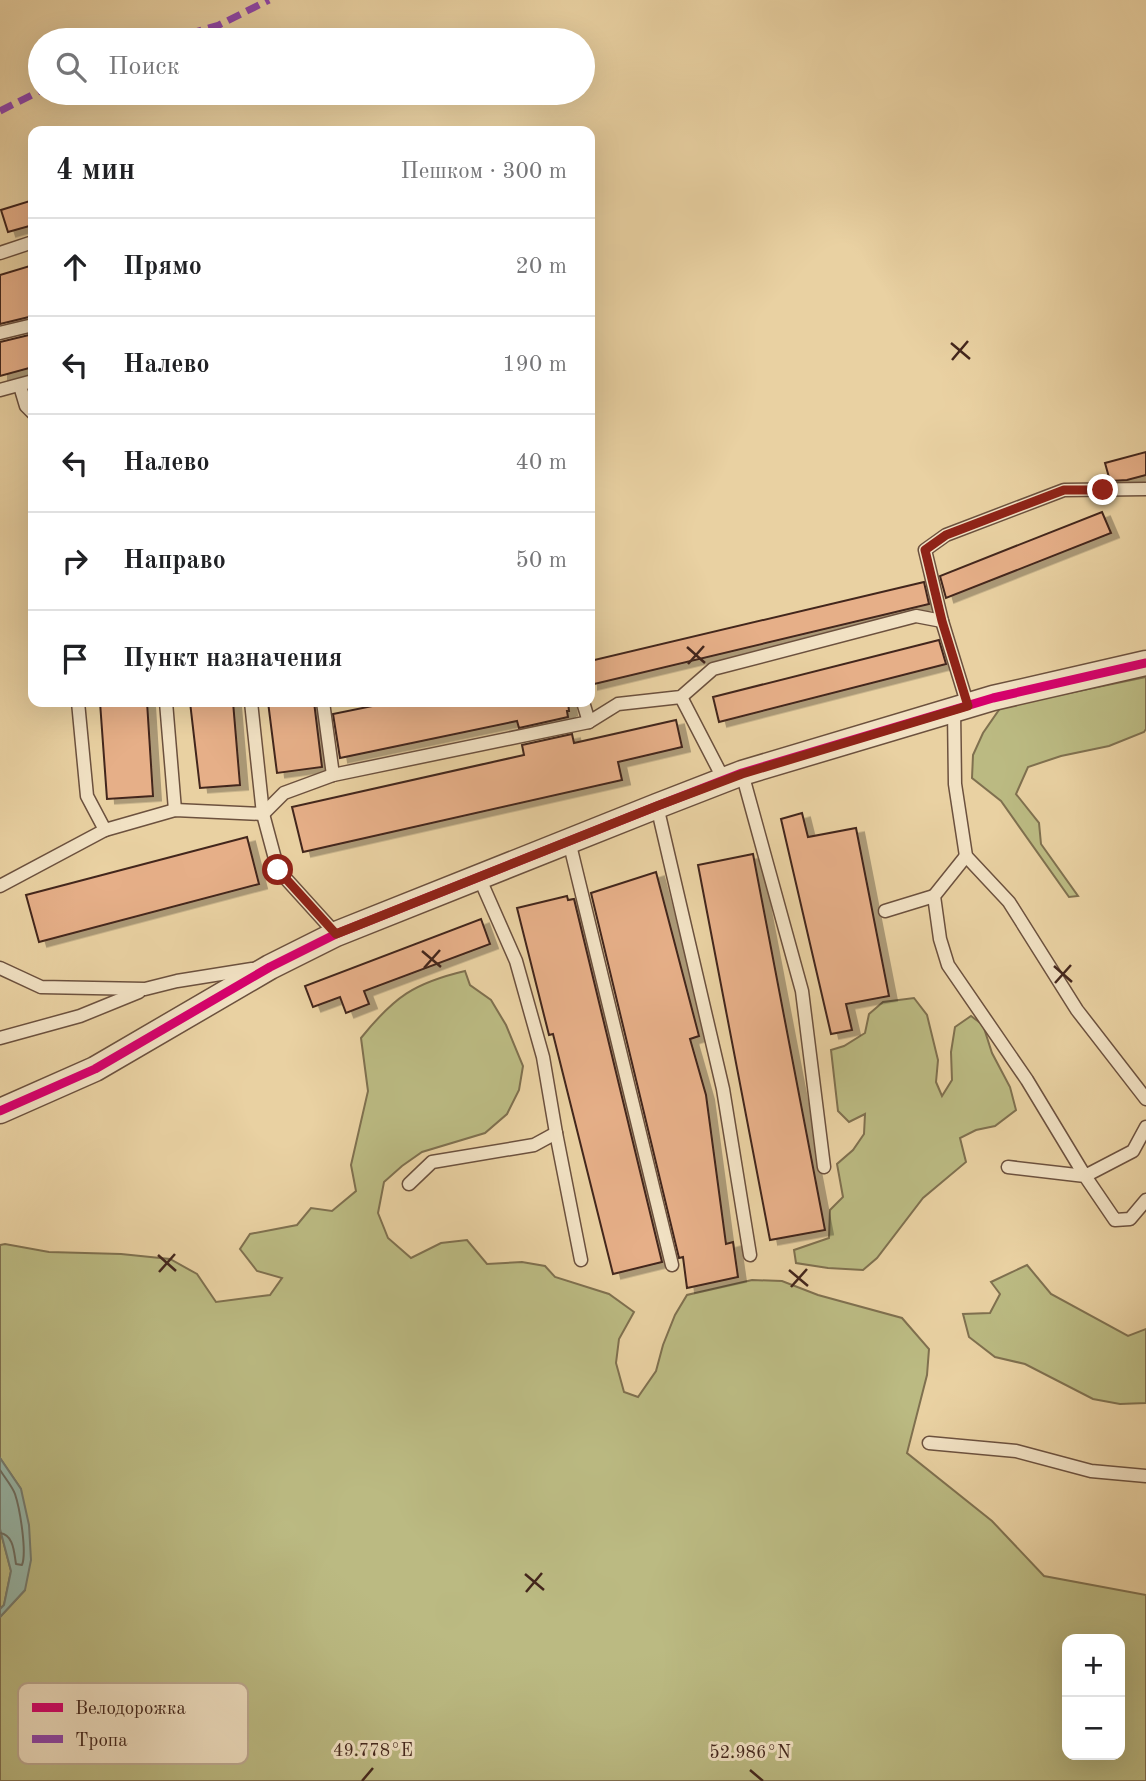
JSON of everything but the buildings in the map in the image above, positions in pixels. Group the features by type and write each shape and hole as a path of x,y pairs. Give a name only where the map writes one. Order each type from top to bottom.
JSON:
{"street":[{"path":"0,1111 95,1069 270,967 336,934 657,806 733,777 993,698 1146,663"}],"lane":[{"path":"0,253 28,244"},
{"path":"0,333 28,326"},
{"path":"0,390 28,383"},
{"path":"20,386 28,408"},
{"path":"1146,489 1064,490 946,535 925,550 961,708 955,784 966,856 1009,902 1077,1010 1146,1100"},
{"path":"0,886 105,830 175,810 263,814 284,793 333,775 589,722 618,704 681,697 713,669 916,616 942,621"},
{"path":"681,697 733,777 802,990 824,1167"},
{"path":"78,707 87,796 105,830"},
{"path":"166,707 175,810"},
{"path":"252,707 263,814 278,870 336,934"},
{"path":"324,707 333,775"},
{"path":"584,707 589,722"},
{"path":"657,806 723,1089 750,1255"},
{"path":"569,841 672,1265"},
{"path":"885,911 934,896 966,856"},
{"path":"479,877 516,961 543,1057 581,1260"},
{"path":"934,896 940,939 948,965 1027,1080 1115,1220 1130,1219 1146,1200"},
{"path":"0,1038 80,1016 145,989 177,981 270,967"},
{"path":"0,968 41,988 145,989"},
{"path":"1008,1167 1085,1176 1133,1151 1146,1128"},
{"path":"409,1184 432,1162 534,1145 556,1133"},
{"path":"929,1443 1016,1451 1091,1472 1146,1476"}],"shaded area":[{"path":"1146,677 1144,732 1109,746 1061,756 1028,767 1016,794 1039,823 1041,844 1078,896 1069,897 1001,801 972,778 973,755 983,733 1001,707"},
{"path":"465,971 470,985 491,1000 506,1025 523,1066 519,1090 507,1114 485,1133 422,1152 384,1182 378,1213 388,1238 411,1258 441,1243 467,1240 487,1264 522,1262 545,1266 555,1277 609,1294 634,1312 619,1339 616,1363 624,1392 638,1397 656,1371 675,1315 687,1295 752,1280 782,1281 818,1295 902,1318 929,1349 927,1375 907,1453 992,1521 1044,1576 1146,1595 1146,1781 0,1781 0,1617 25,1590 21,1489 0,1458 0,1245 49,1252 121,1254 170,1259 197,1274 216,1302 270,1295 282,1278 257,1271 240,1249 250,1234 297,1225 311,1208 332,1211 356,1191 351,1165 368,1091 361,1038 395,1002 418,987"},
{"path":"914,998 927,1015 938,1060 936,1082 942,1096 952,1080 951,1052 955,1027 971,1016 983,1025 992,1053 1010,1087 1016,1110 995,1126 976,1130 960,1138 966,1162 923,1198 877,1258 863,1270 796,1263 794,1250 829,1238 830,1210 843,1197 837,1164 853,1150 864,1134 865,1114 849,1122 838,1111 831,1050 844,1046 865,1033 869,1014 883,1002"},
{"path":"1027,1265 1051,1294 1128,1336 1146,1329 1146,1403 1120,1404 1093,1399 1025,1364 995,1357 969,1337 963,1314 990,1313 1000,1294 991,1282"},
{"path":"0,1529 11,1571 4,1605 0,1609"}],"water":[{"path":"0,1458 21,1489 29,1525 31,1560 25,1590 0,1617 11,1571 0,1529"}],"marked path":[{"path":"209,28 269,0"},
{"path":"0,111 28,97"}],"cycle path":[{"path":"0,1111 95,1069 270,967 336,934 657,806 742,773 993,698 1146,663"}],"route":[{"path":"278,870 336,934 742,774 968,706 942,621 925,550 946,535 1064,490 1103,490"}]}
